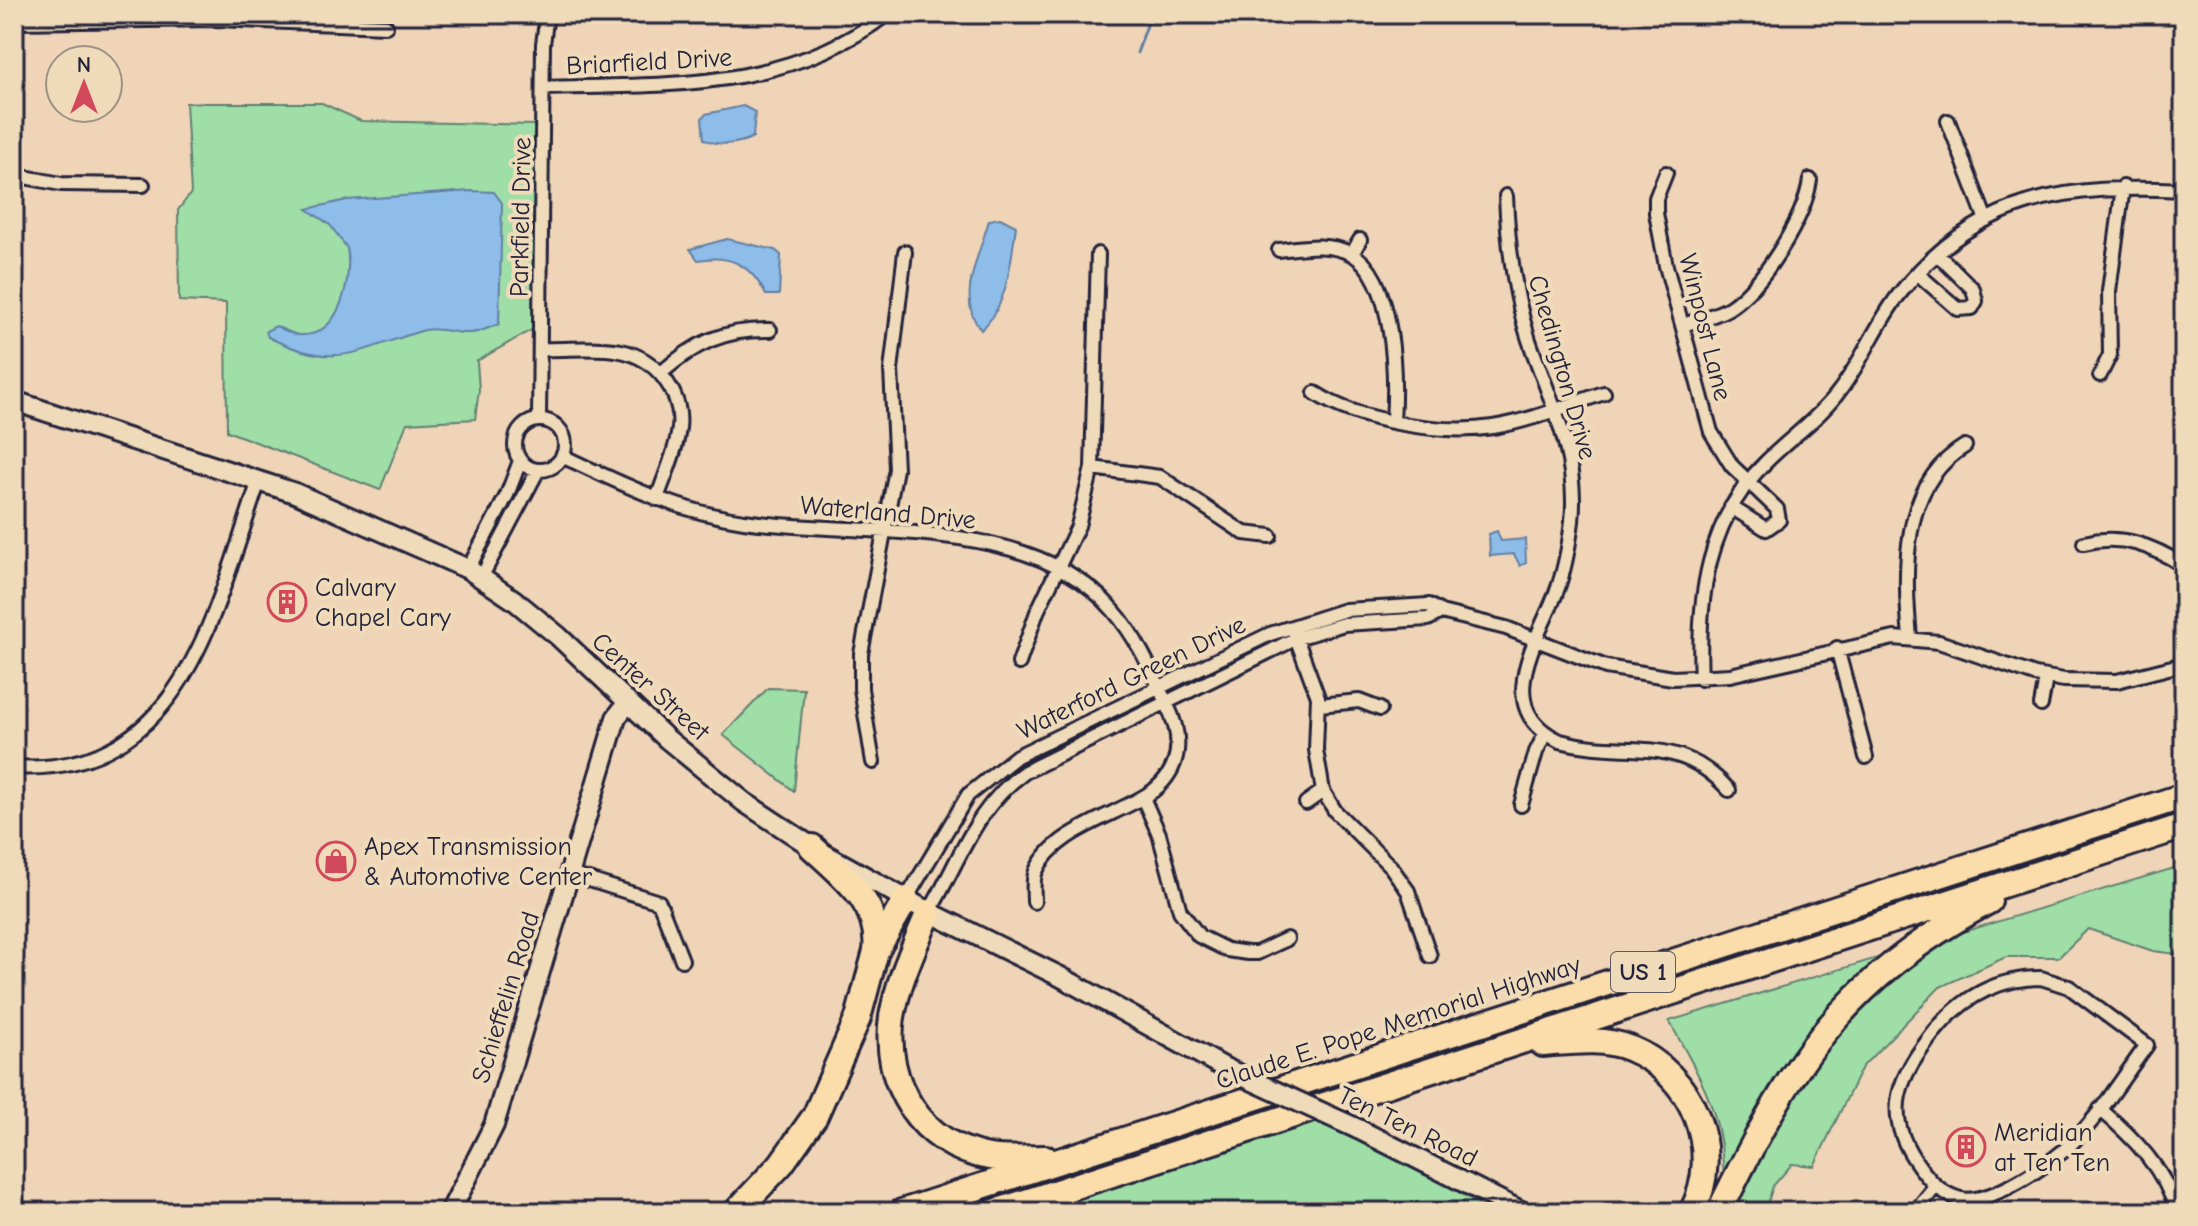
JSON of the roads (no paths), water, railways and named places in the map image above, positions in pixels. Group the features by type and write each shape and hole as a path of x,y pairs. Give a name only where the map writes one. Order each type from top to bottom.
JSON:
{"highway":[{"name":"Claude E. Pope Memorial Highway","path":"902,1212 2184,796"},
{"name":"US 1","path":"995,1212 2184,826"},
{"path":"736,1212 781,1164 830,1089 858,1018 876,951 878,932 862,896 812,847"},
{"path":"1719,1212 1768,1112 1797,1065 1844,1006 1906,951 2039,874"},
{"path":"876,951 906,899"},
{"path":"929,912 911,954 892,1015 890,1055 903,1095 932,1133 959,1148 989,1157 1069,1157"},
{"path":"1509,1046 1606,1042 1629,1048 1671,1075 1687,1095 1702,1134 1704,1181 1692,1212"}],"main road":[{"name":"Center Street","path":"14,401 259,481 371,524 474,574 558,636 628,702 744,802 812,847 929,912 1061,977 1227,1069"},
{"name":"Schieffelin Road","path":"450,1212 494,1125 616,718 628,702"},
{"name":"Ten Ten Road","path":"1227,1069 1358,1129 1523,1212"}],"street":[{"name":"Parkfield Drive","path":"539,420 543,88 547,14"},
{"name":"Briarfield Drive","path":"543,88 698,83 749,77 807,60 887,14"},
{"path":"14,22 159,17 304,19 386,26"},
{"path":"1948,121 1986,220"},
{"name":"Winpost Lane","path":"1666,173 1656,198 1656,213 1711,432 1732,466 1777,509 1777,524 1766,529 1731,507"},
{"path":"14,175 61,184 143,185"},
{"path":"1683,325 1728,308 1757,282 1807,201 1810,180"},
{"path":"2100,375 2110,355 2109,291 2123,187"},
{"path":"1701,679 1703,583 1720,527 1749,480 1837,395 1889,310 1918,274 1938,255 1986,220 2047,195 2123,187 2184,190"},
{"name":"Chedington Drive","path":"1506,196 1519,304 1556,409 1571,464 1572,519 1563,572 1525,664 1523,693 1531,714 1545,734"},
{"path":"1352,254 1360,240"},
{"path":"1279,250 1327,247 1352,254 1372,275 1394,357 1393,421"},
{"path":"873,762 862,699 861,654 896,469 891,370 905,252"},
{"path":"1019,663 1037,612 1078,526 1092,468 1098,254"},
{"path":"1918,274 1958,309 1972,308 1976,301 1973,289 1938,255"},
{"path":"661,373 713,336 743,330 770,330"},
{"path":"541,349 617,350 635,355 661,373 674,396 679,424 657,499"},
{"path":"1315,393 1353,414 1481,429 1604,393"},
{"path":"474,574 520,461 516,438 525,425 539,420 555,426 561,433 564,441 562,456 551,467 538,470 520,461"},
{"path":"1910,638 1906,566 1912,527 1936,469 1965,446"},
{"name":"Waterland Drive","path":"562,456 657,499 745,522 989,543 1014,549 1059,569 1111,607 1137,645 1166,700 1176,727 1177,758 1164,783 1143,798 1074,835 1050,853 1036,871 1034,902"},
{"path":"1092,468 1160,477 1244,533 1270,536"},
{"path":"474,574 538,470"},
{"path":"14,767 51,766 97,755 143,729 167,704 202,644 259,481"},
{"path":"2084,543 2107,537 2128,540 2168,555 2184,566"},
{"name":"Waterford Green Drive","path":"906,899 968,795 996,771 1046,740 1291,625 1363,607 1429,605 1441,612 1480,620 1625,672 1701,679 1872,640 1910,638 1954,646 2046,678 2117,681 2184,664"},
{"name":"Waterford Green Drive","path":"929,912 972,827 999,793 1025,772 1297,638 1344,624 1384,619 1428,619 1441,612"},
{"path":"1291,625 1310,668 1319,705 1316,750 1323,791 1335,811 1391,867 1408,891 1430,956"},
{"path":"1837,648 1866,757"},
{"path":"2041,705 2046,678"},
{"path":"1319,705 1359,701 1380,709"},
{"path":"1521,805 1536,752 1545,734 1575,745 1680,754 1706,767 1729,790"},
{"path":"1306,803 1323,791"},
{"path":"1143,798 1159,834 1180,911 1199,936 1227,950 1248,953 1257,953 1287,939"},
{"path":"570,874 659,902 682,960"},
{"path":"2024,978 2055,982 2069,987 2147,1045 2100,1109 2057,1156 1992,1195 1961,1199 1935,1187 1906,1149 1898,1128 1899,1092 1925,1044 1948,1016 1979,993 2024,978"},
{"path":"2100,1109 2142,1147 2177,1212"},
{"path":"1915,1212 1935,1187"}],"water":[{"path":"743,106 755,112 753,137 729,144 704,139 702,118 706,114"},
{"path":"494,192 502,203 499,324 473,333 421,331 362,351 329,355 311,353 268,337 266,331 276,326 299,335 313,333 325,327 341,304 348,275 347,248 330,225 307,209 347,200"},
{"path":"1000,218 1016,226 1010,268 997,309 981,330 970,305 972,276 989,220"},
{"path":"727,239 775,250 781,255 779,295 766,295 754,276 739,264 720,259 698,260 690,249"},
{"path":"1497,531 1501,541 1525,539 1526,563 1520,566 1514,554 1490,556 1489,534"}],"waterway":[{"path":"1137,53 1151,14"}],"place":[{"name":"Calvary Chapel Cary","path":"287,602"},
{"name":"Apex Transmission & Automotive Center","path":"336,861"},
{"name":"Meridian at Ten Ten","path":"1966,1147"}]}
